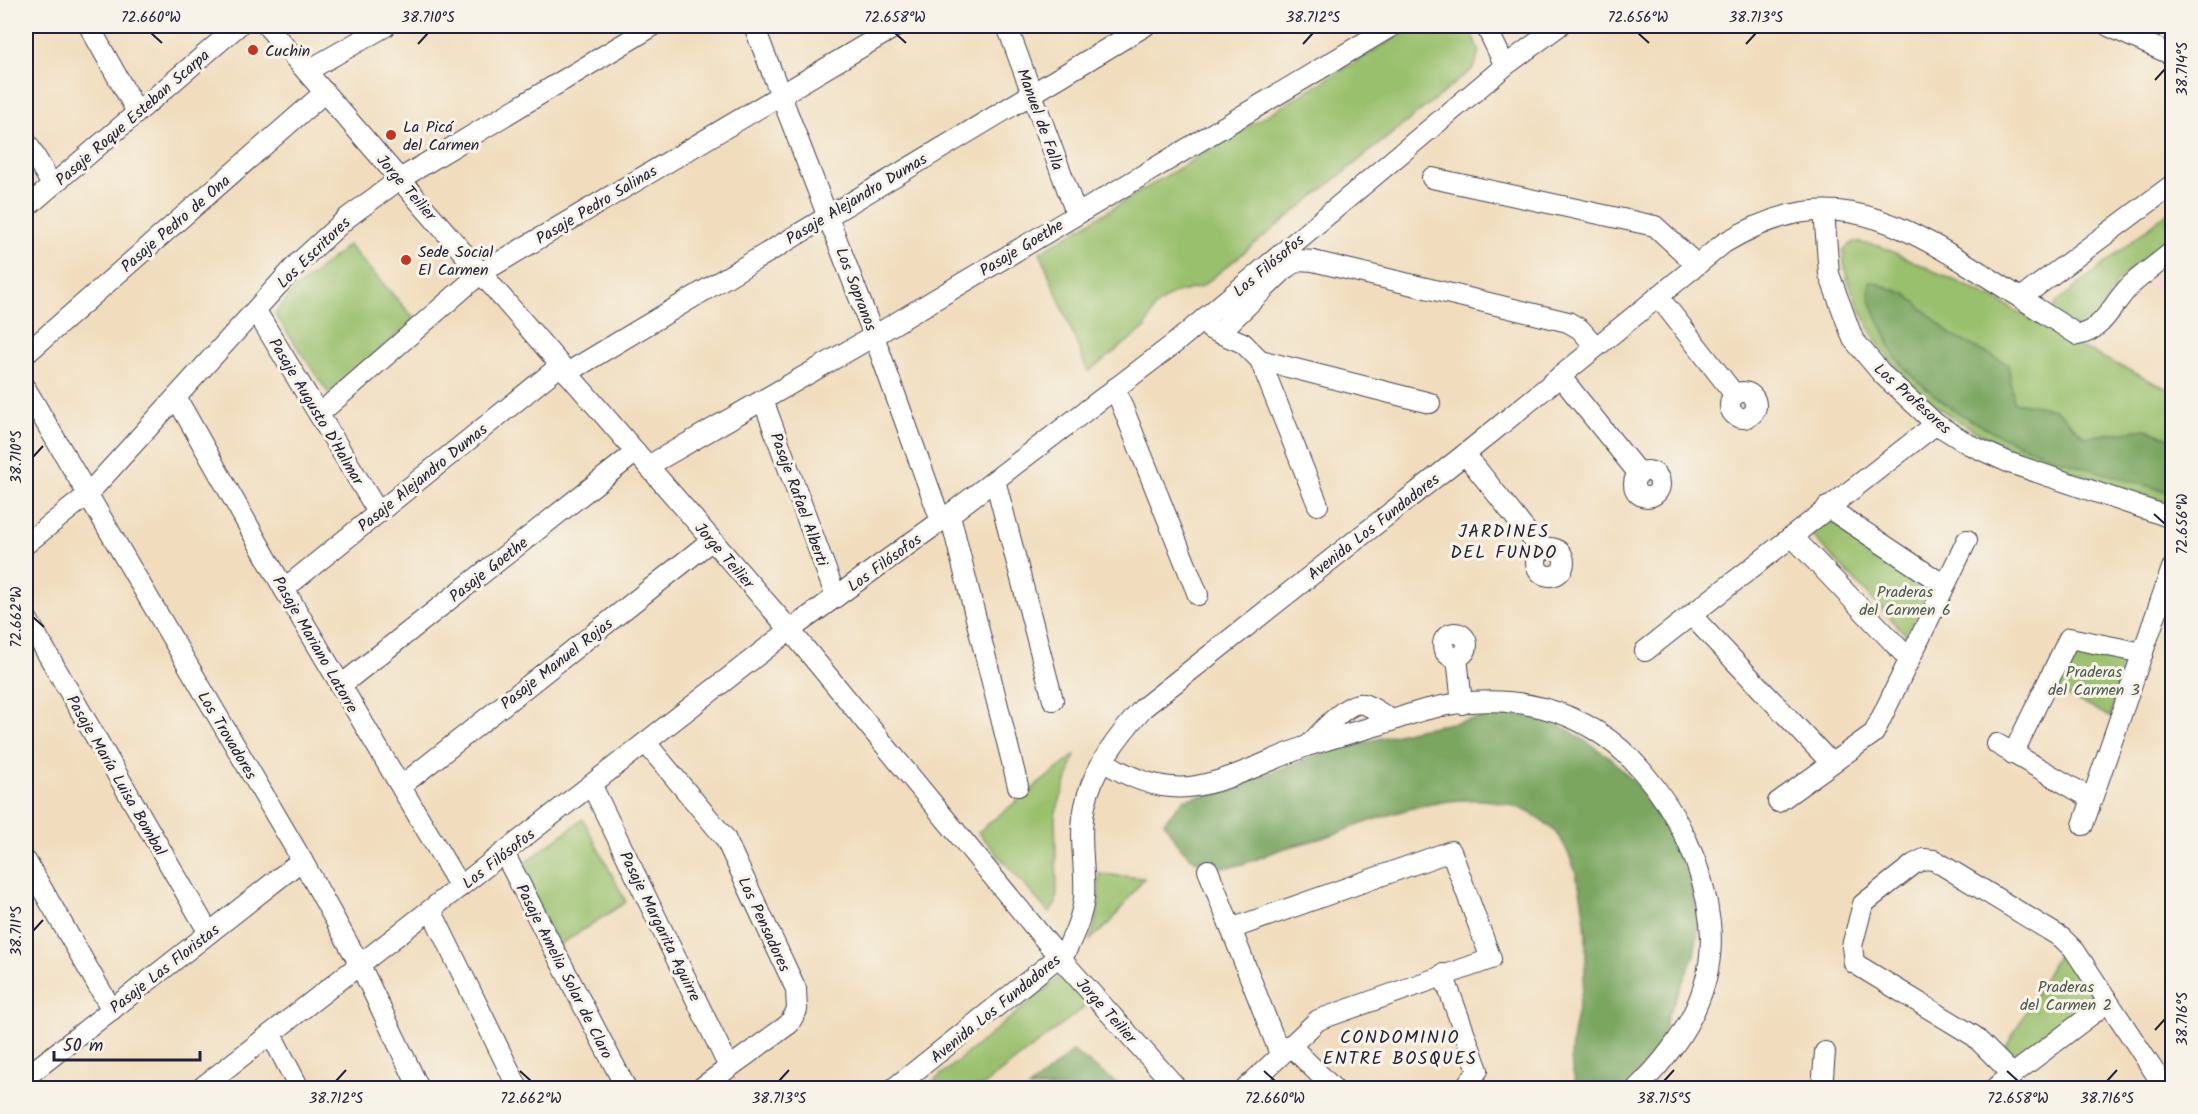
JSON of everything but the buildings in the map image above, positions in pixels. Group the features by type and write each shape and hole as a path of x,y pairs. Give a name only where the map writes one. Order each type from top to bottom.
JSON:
{"street":[{"path":"89,26 137,112"},
{"name":"Pasaje Roque Esteban Scarpa","path":"26,207 238,26"},
{"name":"Jorge Teilier","path":"267,26 790,630 1059,957 1177,1089"},
{"path":"307,71 386,26"},
{"name":"Los Sopranos","path":"754,26 945,518 1018,786"},
{"name":"Pasaje Pedro Salinas","path":"319,414 481,273 897,26"},
{"name":"Manuel de Falla","path":"1007,26 1076,213"},
{"name":"Pasaje Alejandro Dumas","path":"284,590 378,512 564,369 1145,26"},
{"name":"Pasaje Goethe","path":"340,686 642,459 763,400 874,336 1076,213 1392,26"},
{"path":"1486,26 1505,66"},
{"name":"Los Filósofos","path":"201,1089 790,630 945,518 1196,326 1505,66 1559,26"},
{"path":"2108,26 2140,31 2172,55"},
{"name":"Los Escritores","path":"26,544 86,496 322,240 400,179 647,27"},
{"name":"Pasaje Pedro de Ona","path":"26,354 325,92"},
{"path":"26,141 52,185"},
{"path":"1432,177 1655,226 1697,265"},
{"path":"2021,298 2172,185"},
{"name":"Avenida Los Fundadores","path":"894,1089 1066,951 1078,927 1084,899 1082,837 1085,805 1103,761 1127,726 1143,708 1465,454 1724,243 1747,229 1785,216 1824,211 1863,214 1901,226 2078,335 2089,333 2099,325 2130,286 2172,252"},
{"name":"Los Profesores","path":"1824,211 1829,274 1853,339 1884,375 1936,424 1968,444 2010,463 2172,518"},
{"path":"1220,332 1286,268 1299,261 1306,261 1568,322 1580,328 1596,347"},
{"path":"1658,296 1735,395"},
{"name":"Pasaje Augusto D'Halmar","path":"256,311 378,512"},
{"path":"1196,326 1220,332 1243,343 1260,360 1318,505"},
{"path":"1260,360 1430,403"},
{"path":"1560,376 1639,474"},
{"path":"1116,388 1198,595"},
{"name":"Los Trovadores","path":"26,389 86,496 302,860 360,965 419,1089"},
{"name":"Pasaje Mariano Latorre","path":"177,399 284,590 460,887"},
{"name":"Pasaje Rafael Alberti","path":"763,400 836,597"},
{"path":"1645,651 1936,424"},
{"path":"1465,454 1542,551"},
{"path":"995,480 1053,700"},
{"path":"1827,507 1944,585"},
{"path":"1792,536 1910,659"},
{"name":"Pasaje Manuel Rojas","path":"401,786 712,540"},
{"path":"1778,802 1874,733 1967,540"},
{"path":"2083,825 2172,568"},
{"path":"1691,615 1832,764"},
{"name":"Pasaje María Luisa Bombal","path":"26,617 209,933"},
{"path":"2092,799 2005,749 2069,638 2143,653"},
{"path":"1457,657 1462,704"},
{"path":"1103,761 1138,781 1163,786 1196,786 1236,774 1308,746 1424,710 1504,701 1541,706 1569,715 1601,733 1630,757 1655,786 1675,816 1693,854 1709,912 1712,944 1707,977 1695,1011 1682,1038 1637,1089"},
{"path":"1308,746 1332,721 1358,703 1393,720"},
{"name":"Los Pensadores","path":"646,743 725,838 796,989 797,1010 789,1024 701,1089"},
{"name":"Pasaje Margarita Aguirre","path":"592,786 729,1067"},
{"path":"1231,929 1451,851 1491,959 1443,974 1318,1020 1246,1089"},
{"name":"Pasaje Amelia Solar de Claro","path":"504,853 626,1089"},
{"path":"2013,1075 1974,1036 1854,963 1852,946 1863,904 1914,864 1924,859 1934,860 2062,938 2075,951 2165,1089"},
{"name":"Pasaje Las Floristas","path":"26,1077 302,860"},
{"path":"26,861 112,1010"},
{"path":"1208,870 1231,929 1285,1050 1333,1089"},
{"path":"431,910 518,1089"},
{"path":"1443,974 1485,1089"},
{"path":"1995,1089 2108,1002"},
{"path":"271,1034 299,1089"},
{"path":"1822,1089 1825,1052"},
{"path":"1465,1089 1478,1070"}],"shaded area":[{"path":"2172,266 2172,297 2147,286"}],"green space":[{"path":"1415,26 1469,26 1479,51 1475,67 1201,287 1172,294 1154,308 1146,327 1088,372 1040,252"},
{"path":"2172,209 2172,236 2118,280 2097,322 2085,335 2052,313 2057,302"},
{"path":"1854,242 1880,246 2001,302 2064,339 2172,391 2172,504 2038,460 1995,441 1954,418 1918,391 1887,357 1852,291 1845,268 1843,250"},
{"path":"348,245 415,319 329,394 275,314 292,292"},
{"path":"1870,281 1906,294 1953,336 2008,364 2014,402 2055,409 2085,437 2146,429 2172,439 2172,493 2098,472 2024,446 1956,411 1926,388 1896,357 1872,307 1869,294"},
{"name":"Praderas del Carmen 6","path":"1827,518 1936,591 1911,640 1809,532"},
{"name":"Praderas del Carmen 3","path":"2074,649 2129,661 2110,717 2056,690"},
{"path":"1505,714 1526,716 1567,729 1612,759 1658,808 1675,841 1693,891 1699,923 1694,956 1668,1015 1656,1057 1629,1088 1580,1088 1574,1078 1571,1051 1586,961 1582,898 1570,857 1561,840 1550,827 1527,812 1502,803 1476,800 1448,801 1393,813 1328,836 1282,849 1244,864 1225,867 1204,864 1190,857 1180,847 1164,822 1183,800 1223,790 1327,752 1417,729"},
{"path":"1075,755 1055,815 1057,890 1056,904 1049,913 978,832"},
{"path":"583,819 626,902 558,946 518,868"},
{"path":"1099,874 1144,878 1111,922 1090,940 1098,914"},
{"name":"Praderas del Carmen 2","path":"2063,945 2102,1001 2013,1069 2001,1056"},
{"path":"1059,978 1074,985 1088,1004 980,1088 925,1088"},
{"path":"1073,1051 1123,1088 1029,1088"}],"place":[{"name":"Cuchin","path":"253,50"},
{"name":"La Picá del Carmen","path":"391,135"},
{"name":"Sede Social El Carmen","path":"406,260"}],"district":[{"name":"JARDINES DEL FUNDO","path":"1504,541"},
{"name":"CONDOMINIO ENTRE BOSQUES","path":"1400,1047"}]}
